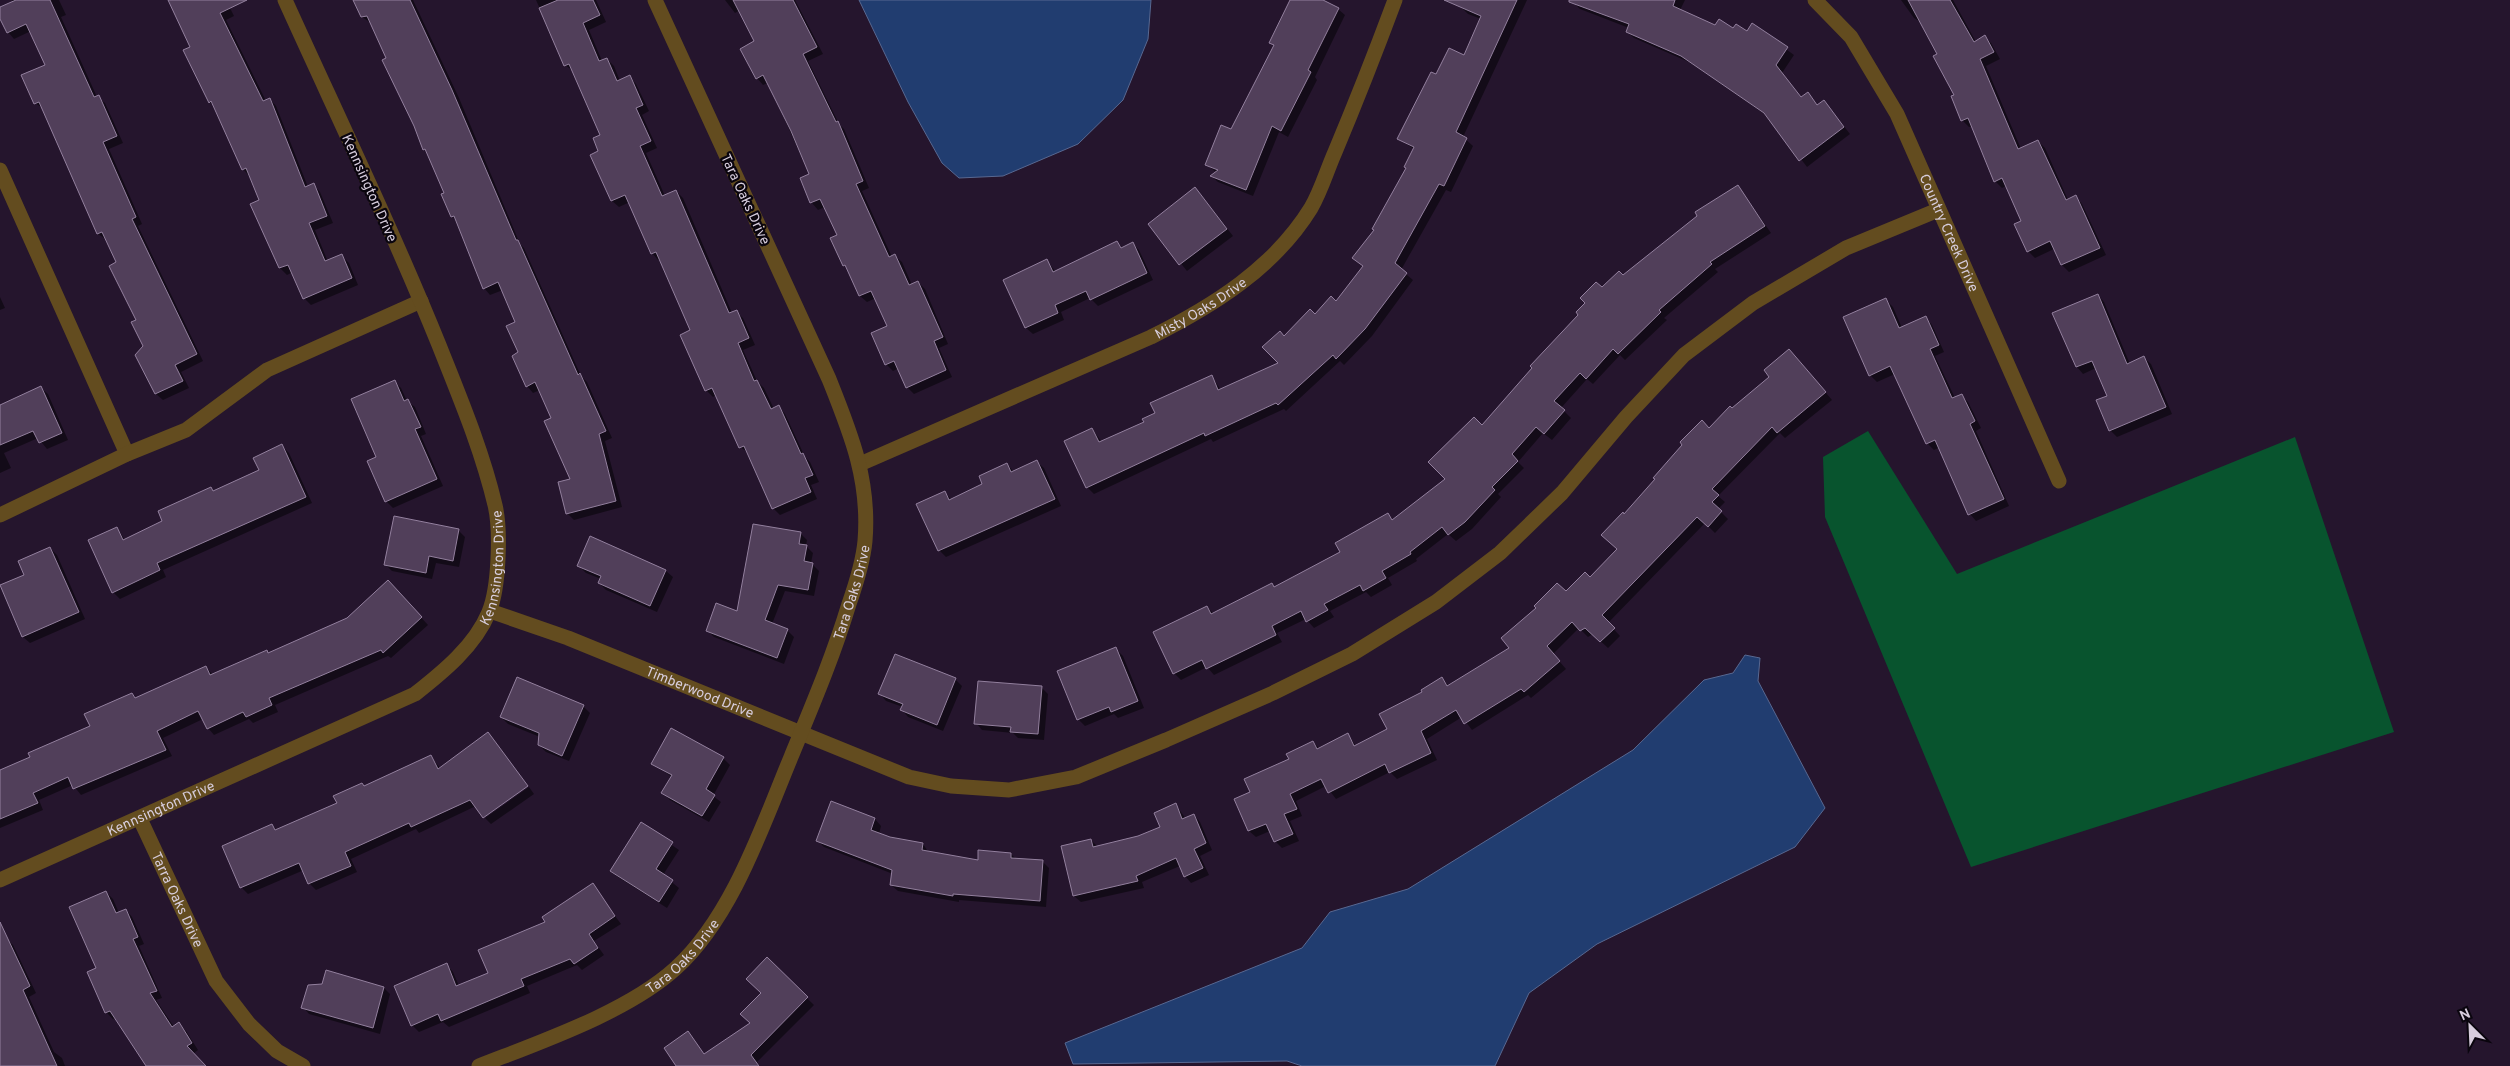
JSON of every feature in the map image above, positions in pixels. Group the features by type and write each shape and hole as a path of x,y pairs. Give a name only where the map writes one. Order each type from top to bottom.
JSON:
{"street":[{"name":"Kennsington Drive","path":"0,880 140,819 415,694 461,654 480,629 490,611 498,552 496,507 474,433 421,300 285,0"},
{"name":"Tara Oaks Drive","path":"479,1066 636,998 676,968 713,924 761,834 801,732 823,684 859,572 865,532 865,487 854,440 829,379 655,0"},
{"name":"Misty Oaks Drive","path":"860,464 1151,337 1197,314 1246,280 1290,234 1312,207 1356,102 1395,0"},
{"name":"Country Creek Drive","path":"1815,0 1851,37 1897,114 2059,480"},
{"path":"1,173 127,454"},
{"name":"Timberwood Drive","path":"490,611 568,638 910,777 951,786 1009,790 1076,777 1202,724 1352,654 1436,602 1500,553 1562,493 1626,417 1684,355 1753,303 1846,248 1938,210"},
{"path":"0,515 127,454 186,430 267,370 421,300"},
{"name":"Tarra Oaks Drive","path":"140,819 216,981 249,1024 277,1051 303,1066"}],"green space":[{"path":"1868,431 1957,574 2295,437 2394,732 1971,867 1825,517 1823,457"}],"water":[{"path":"859,0 1151,0 1148,39 1123,100 1078,144 1003,176 959,178 942,163 908,102"},
{"path":"1745,655 1760,658 1758,681 1825,808 1795,847 1597,944 1529,993 1495,1066 1302,1066 1287,1061 1073,1064 1065,1043 1302,948 1330,912 1408,889 1633,750 1704,680 1733,673"}],"building":[{"path":"16,0 50,0 94,97 99,95 117,136 103,142 136,217 132,219 197,354 175,365 183,381 155,394 135,355 143,346 131,322 136,320 109,266 116,262 102,232 97,234 39,102 34,104 21,75 45,65 26,24 7,33 0,19 0,7"},
{"path":"168,0 247,0 220,13 263,101 270,98 305,187 314,183 327,216 309,223 325,261 342,254 352,278 303,299 288,265 279,268 250,204 259,200 246,168 242,170 211,101 209,103 183,50 190,47"},
{"path":"353,0 410,0 452,90 516,240 518,240 578,375 580,373 606,431 599,434 616,501 566,514 558,482 570,479 544,421 551,418 535,382 526,387 512,356 518,352 506,326 515,322 498,282 483,289 454,216 451,217 441,194 444,193 425,149 423,150 414,126 382,60 386,58 367,16 361,17"},
{"path":"558,0 593,0 600,15 583,23 599,61 607,58 617,81 630,75 643,105 636,108 651,141 640,146 662,196 676,190 729,313 737,310 749,338 738,343 754,381 757,380 771,409 779,405 801,454 803,453 813,475 805,478 811,492 772,509 744,446 739,448 712,388 705,391 680,335 690,330 656,252 651,254 625,195 611,201 590,155 598,151 593,138 600,135 569,64 564,66 539,8"},
{"path":"733,0 793,0 817,47 803,54 836,122 838,121 863,181 856,184 889,257 895,254 909,285 918,281 943,337 934,341 946,370 906,388 894,361 885,365 871,333 887,326 871,291 859,296 845,265 843,266 830,238 837,235 820,199 810,203 800,178 809,174 791,131 763,75 756,79 740,49 754,41"},
{"path":"1290,0 1323,0 1339,8 1308,70 1311,72 1281,131 1272,126 1246,190 1210,176 1218,170 1205,165 1221,125 1231,129 1274,45 1269,43"},
{"path":"1444,0 1517,0 1456,132 1467,138 1444,186 1439,184 1395,263 1407,273 1365,329 1336,359 1333,355 1278,405 1276,403 1205,436 1204,433 1086,488 1064,441 1092,428 1099,442 1144,422 1142,419 1155,413 1150,403 1212,375 1218,390 1278,363 1262,347 1280,331 1284,336 1310,309 1315,314 1331,296 1336,301 1363,266 1352,258 1374,230 1372,229 1406,168 1404,167 1414,147 1397,139 1431,72 1436,74 1449,48 1464,55 1481,16"},
{"path":"1569,0 1675,0 1673,6 1715,25 1719,19 1733,28 1736,24 1747,31 1752,23 1788,47 1776,65 1801,97 1808,92 1817,105 1824,100 1844,127 1799,161 1764,113 1681,56 1626,32 1629,24 1569,2"},
{"path":"1908,0 1950,0 1974,42 1985,35 1994,52 1980,59 2018,149 2038,140 2066,200 2076,195 2100,248 2061,265 2050,241 2027,252 2014,224 2021,221 2002,178 1994,182 1968,118 1961,121 1951,96 1954,95 1933,56 1937,54"},
{"path":"1738,185 1765,226 1710,262 1712,264 1659,310 1661,312 1618,354 1613,349 1586,379 1580,373 1554,401 1565,410 1544,434 1536,427 1512,454 1518,461 1492,487 1495,490 1465,522 1448,535 1442,527 1410,552 1411,554 1382,571 1386,578 1363,591 1360,585 1324,604 1328,610 1306,622 1301,611 1272,626 1276,635 1206,669 1202,660 1173,674 1153,632 1207,606 1211,614 1272,583 1274,587 1340,552 1335,543 1388,513 1392,520 1445,479 1428,462 1474,417 1482,425 1532,368 1530,366 1578,315 1576,312 1585,303 1580,298 1596,282 1602,287 1619,271 1623,275 1697,216 1695,212"},
{"path":"1195,187 1227,229 1179,265 1148,224"},
{"path":"1117,241 1121,248 1133,242 1147,273 1090,300 1086,291 1055,305 1058,313 1025,328 1003,280 1047,259 1053,272"},
{"path":"2098,294 2127,364 2144,356 2166,407 2109,431 2096,400 2107,396 2092,361 2076,367 2052,313"},
{"path":"1886,298 1899,328 1926,316 1939,345 1930,349 1952,398 1962,394 1975,421 1970,424 2004,499 1968,515 1935,440 1926,444 1890,366 1869,376 1843,317"},
{"path":"1789,349 1826,392 1777,433 1772,427 1712,489 1719,495 1712,502 1722,511 1708,527 1697,517 1602,615 1615,628 1600,642 1585,628 1580,631 1572,622 1547,646 1560,661 1524,692 1521,689 1464,724 1456,710 1421,731 1431,753 1389,773 1385,764 1328,793 1321,779 1290,794 1297,809 1284,814 1293,834 1274,842 1266,824 1248,831 1234,799 1250,792 1244,779 1289,759 1286,754 1313,741 1317,749 1348,733 1354,746 1387,729 1379,714 1422,692 1421,690 1442,677 1447,686 1509,648 1501,638 1536,608 1534,606 1557,583 1566,591 1585,572 1590,577 1617,549 1601,535 1623,512 1624,514 1655,479 1653,478 1682,445 1680,442 1702,420 1709,428 1730,406 1732,408 1769,377 1764,370"},
{"path":"395,380 404,401 408,399 421,427 415,429 437,479 385,502 367,461 376,457 351,399"},
{"path":"41,386 62,433 39,443 33,431 0,445 0,405"},
{"path":"282,444 306,497 157,563 160,570 112,593 88,540 117,527 123,540 162,521 158,511 211,487 213,491 259,470 253,458"},
{"path":"1037,460 1055,499 938,551 916,504 945,491 949,500 982,484 979,476 1007,463 1011,472"},
{"path":"394,516 459,529 453,561 429,556 426,573 384,565"},
{"path":"753,524 801,532 799,544 807,545 804,561 813,563 808,590 778,585 765,620 788,629 777,658 706,631 716,603 737,611"},
{"path":"590,536 666,570 650,606 598,583 601,576 577,566"},
{"path":"50,547 79,612 22,637 0,585 24,575 18,561"},
{"path":"388,580 422,617 383,653 381,650 269,698 272,705 246,717 243,712 207,729 198,711 157,731 166,750 73,789 68,777 33,793 38,803 0,819 0,770 30,757 28,753 90,726 84,714 132,693 135,698 206,666 210,675 267,650 268,653 347,618"},
{"path":"1116,647 1138,701 1111,712 1109,707 1077,720 1057,671"},
{"path":"895,654 956,678 937,725 900,710 903,704 878,694"},
{"path":"517,677 584,705 562,756 538,745 539,733 500,717"},
{"path":"978,681 1042,686 1038,734 1010,732 1011,727 974,724"},
{"path":"671,728 724,757 706,789 715,795 702,816 661,793 672,775 651,764"},
{"path":"488,732 528,786 483,818 470,800 411,827 409,823 345,852 351,866 308,884 299,863 240,888 222,846 272,824 275,830 337,803 333,796 362,783 364,786 431,755 438,769"},
{"path":"831,801 875,818 871,830 890,837 923,843 922,850 978,860 978,850 1011,853 1011,858 1043,860 1040,901 953,894 953,896 890,885 892,870 816,841"},
{"path":"1176,803 1182,819 1194,814 1206,843 1194,849 1203,868 1184,877 1176,858 1136,876 1138,881 1073,896 1061,846 1091,839 1093,847 1138,836 1160,827 1154,813"},
{"path":"641,822 673,842 656,869 673,880 659,902 610,871"},
{"path":"593,883 615,916 589,934 598,948 574,964 570,959 521,979 524,986 441,1021 438,1014 411,1026 394,986 447,963 456,986 488,973 478,950 545,922 542,917"},
{"path":"106,891 116,913 126,909 138,937 133,939 157,991 150,993 172,1027 179,1022 192,1043 187,1046 206,1066 146,1066 110,1011 105,1013 87,972 96,968 69,907"},
{"path":"0,922 30,986 23,990 57,1066 0,1066"},
{"path":"767,957 808,997 751,1055 759,1066 676,1066 664,1048 688,1031 704,1054 750,1023 740,1014 761,993 746,979"},
{"path":"326,970 384,987 373,1028 301,1008 308,985 322,984"}]}
